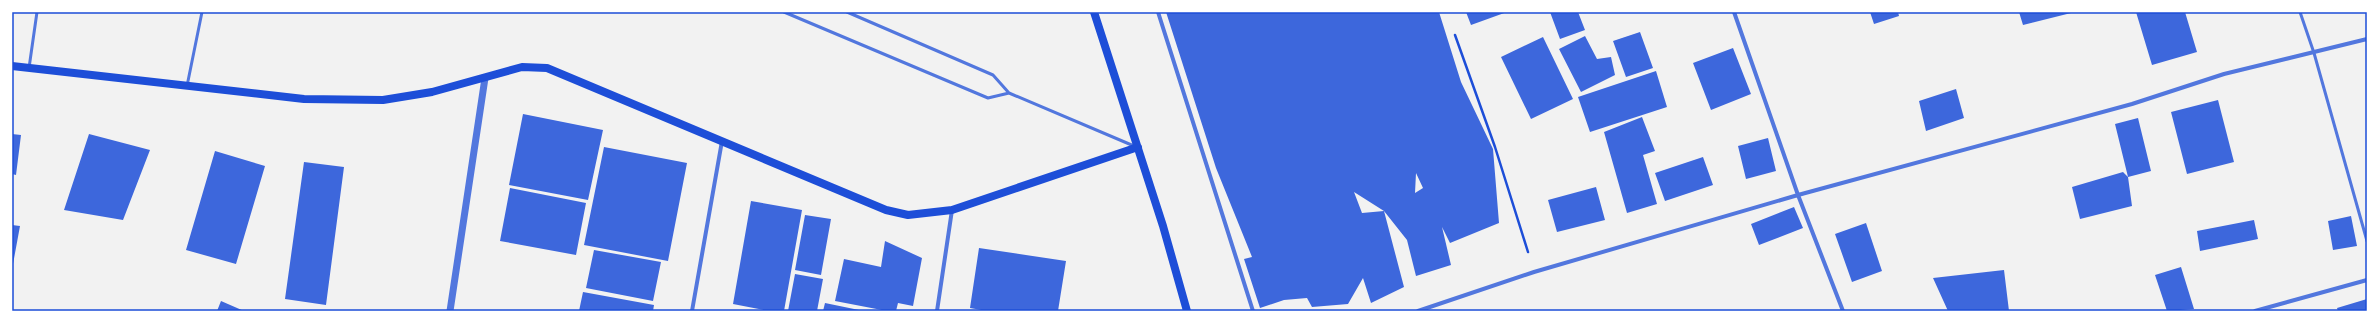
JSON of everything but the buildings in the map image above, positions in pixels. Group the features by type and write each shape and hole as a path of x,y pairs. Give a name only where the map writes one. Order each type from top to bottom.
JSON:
{"main road":[{"path":"1094,12 1138,147 1188,311"},
{"path":"12,66 304,99 384,100 432,92 522,67 547,68 886,210 908,215 952,210 1138,147"}],"street":[{"path":"1158,12 1253,311"},
{"path":"1734,12 1798,195 1843,311"},
{"path":"1418,311 1534,272 1798,195 2132,104 2224,74 2367,40"},
{"path":"450,311 485,78"},
{"path":"692,311 722,141"},
{"path":"937,311 952,210"},
{"path":"2255,311 2367,280"}],"lane":[{"path":"29,68 37,12"},
{"path":"188,86 202,12"},
{"path":"784,12 988,98 1009,93"},
{"path":"847,12 993,75 1009,93 1138,147"},
{"path":"2300,12 2314,53 2367,241"}],"path":[{"path":"1454,35 1495,147 1534,272"}]}
